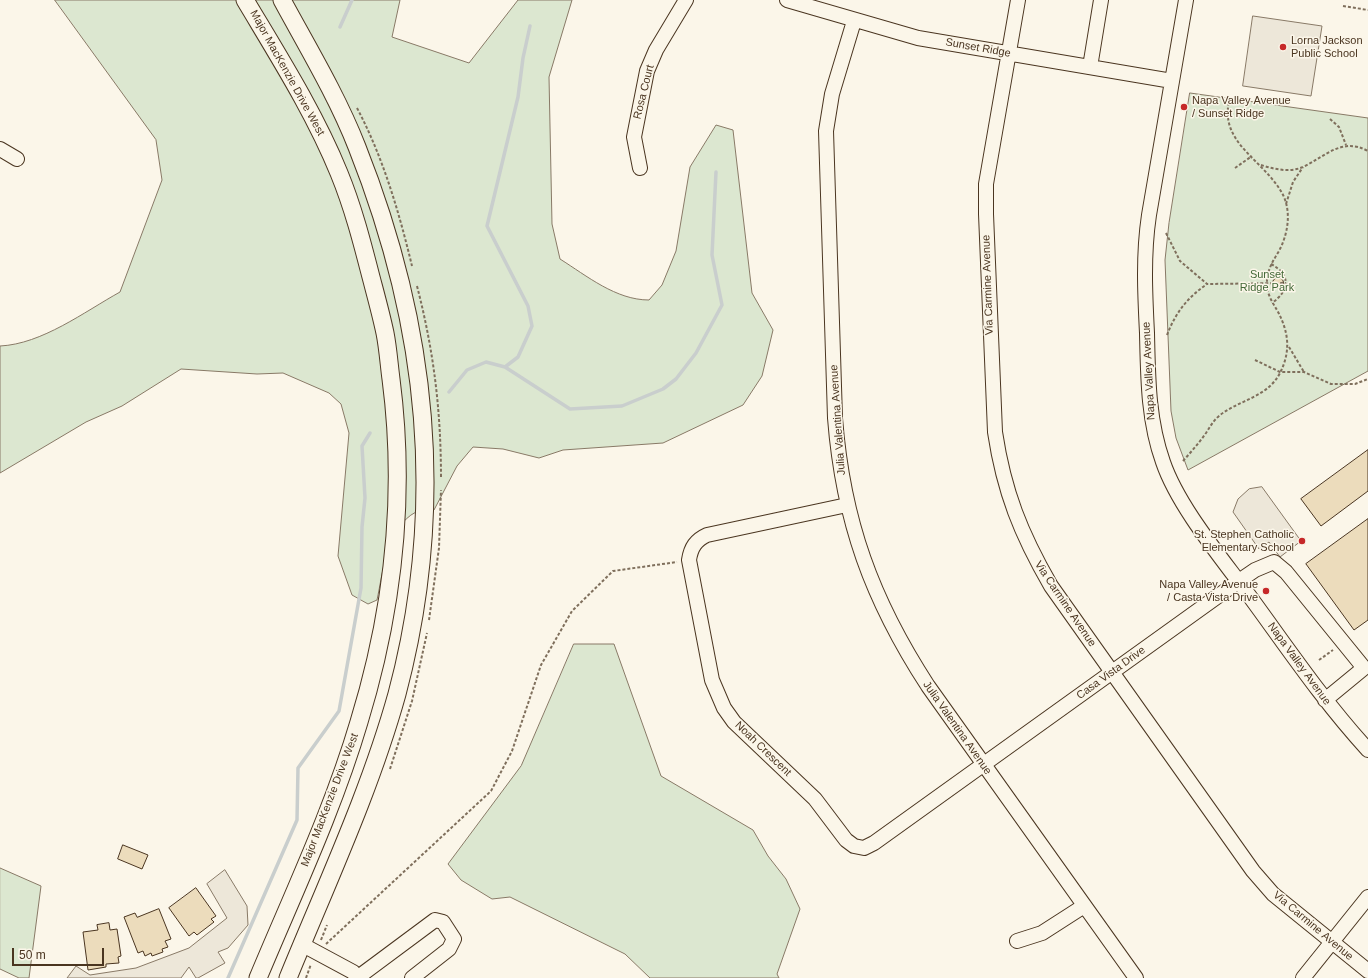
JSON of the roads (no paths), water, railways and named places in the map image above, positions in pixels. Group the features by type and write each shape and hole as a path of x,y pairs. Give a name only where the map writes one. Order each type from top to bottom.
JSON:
{"main road":[{"name":"Major MacKenzie Drive West","path":"245,0 313,116 340,175 360,234 385,335 394,406 398,454 398,502 393,562 384,621 373,673 344,770 258,978"},
{"path":"282,0 325,80 356,145 386,227 404,292 416,357 423,409 425,466 422,547 418,586 396,694 366,785 288,978"}],"street":[{"name":"Rosa Court","path":"640,168 634,137 647,71 656,50 686,0"},
{"name":"Sunset Ridge","path":"787,0 918,38 1172,81"},
{"name":"Via Carmine Avenue","path":"1018,0 986,184 992,395 995,432 998,456 1009,498 1018,524 1032,554 1051,586 1258,877 1273,894 1368,972"},
{"path":"1090,68 1101,0"},
{"name":"Napa Valley Avenue","path":"1186,0 1149,216 1145,252 1151,416 1158,450 1170,481 1191,514 1324,700 1368,750"},
{"name":"Julia Valentina Avenue","path":"854,20 832,94 826,131 838,453 847,505 864,564 894,631 928,686 1136,978"},
{"path":"0,149 17,159"},
{"name":"Noah Crescent","path":"847,505 707,535 700,538 690,550 690,560 709,666 717,693 724,708 734,722 815,799 846,840 854,846 864,848 874,843 984,765"},
{"name":"Casa Vista Drive","path":"984,765 1239,581 1255,570 1274,562 1286,572 1364,668 1324,700"},
{"path":"1303,978 1368,897"},
{"path":"1017,941 1042,933 1084,906"},
{"path":"301,944 353,972 357,978 435,920 443,922 454,939 449,949 412,978"}],"waterway":[{"path":"340,27 352,0"},
{"path":"505,367 518,357 532,326 528,306 487,226 518,97 523,58 530,26"},
{"path":"449,392 467,370 486,362 505,367 570,409 622,406 663,389 676,379 696,353 722,305 712,255 716,172"},
{"path":"228,978 297,820 298,768 339,711 361,588 362,527 365,498 362,446 370,433"}],"place":[{"name":"Lorna Jackson Public School","path":"1283,47"},
{"name":"Napa Valley Avenue / Sunset Ridge","path":"1184,107"},
{"name":"St. Stephen Catholic Elementary School","path":"1302,541"},
{"name":"Napa Valley Avenue / Casta Vista Drive","path":"1266,591"}],"park label":[{"name":"Sunset Ridge Park","path":"1267,281"}]}
